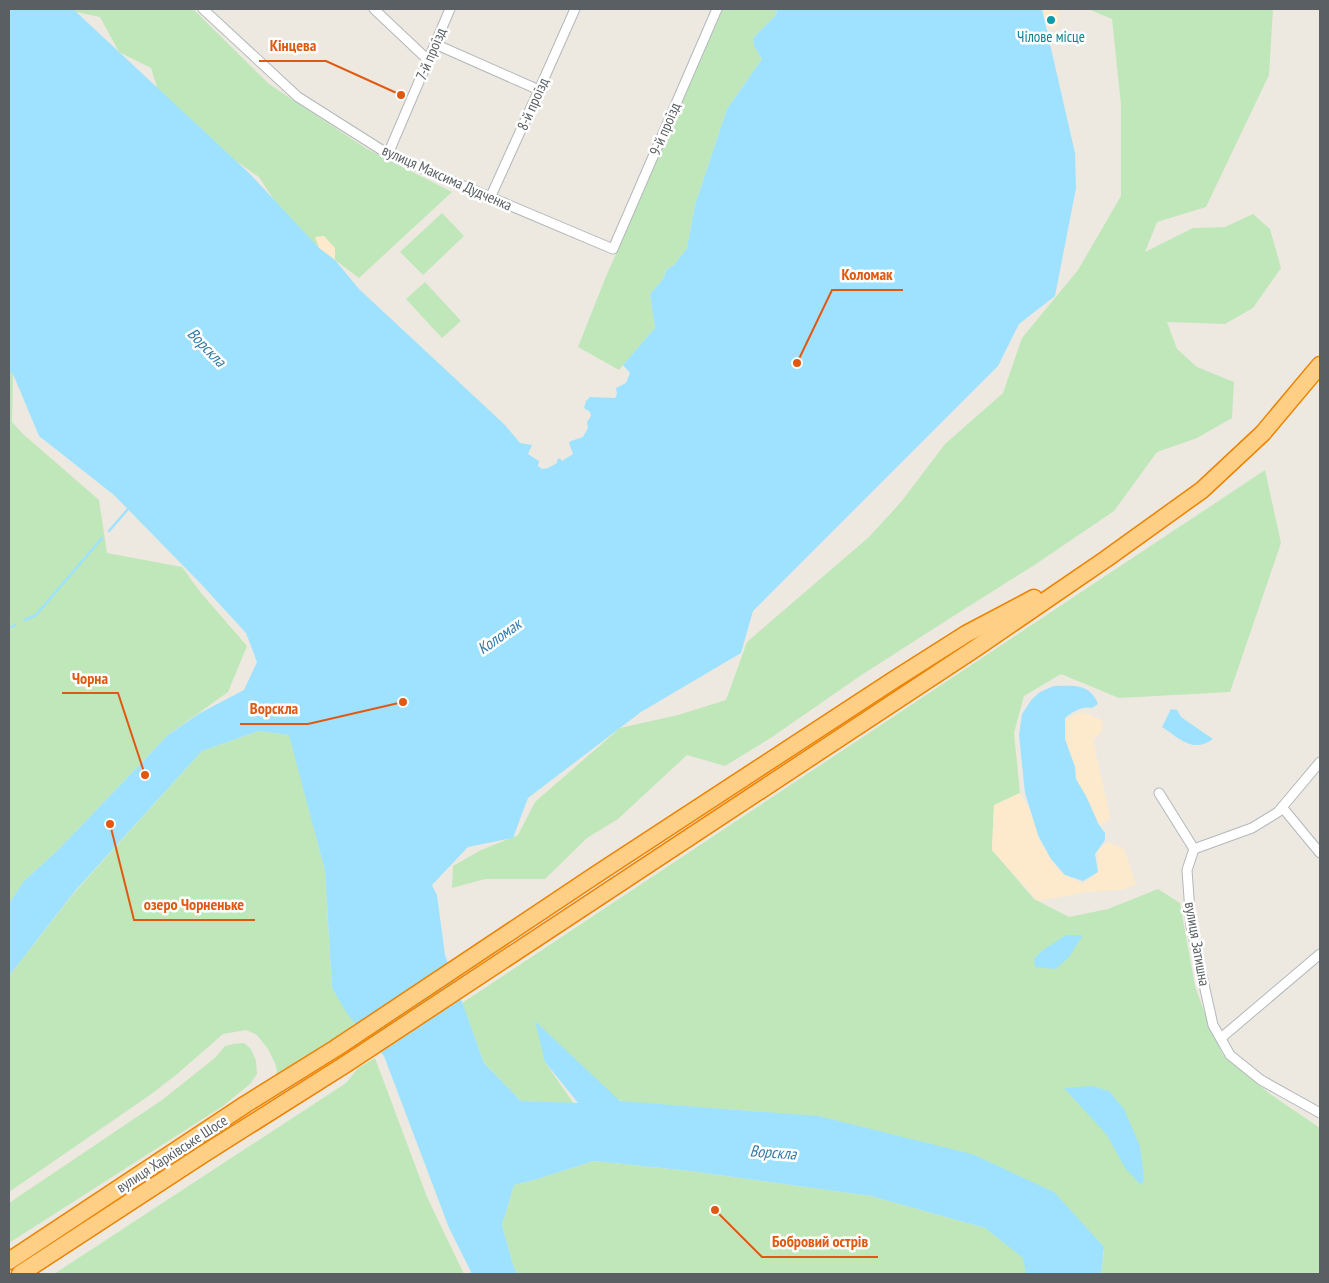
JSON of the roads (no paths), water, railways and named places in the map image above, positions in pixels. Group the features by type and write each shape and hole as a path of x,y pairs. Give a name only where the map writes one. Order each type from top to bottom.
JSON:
{"highway":[{"path":"1106,560 1202,490 1263,433 1320,365"},
{"name":"вулиця Харківське Шосе","path":"9,1261 246,1104 336,1048 892,680 966,634 1106,560"},
{"name":"вулиця Харківське Шосе","path":"20,1274 346,1064 967,654 1106,560"}],"street":[{"name":"вулиця Максима Дудченка","path":"203,9 298,97 388,154 613,250"},
{"path":"374,9 428,60"},
{"name":"7-й проїзд","path":"388,154 450,9"},
{"name":"8-й проїзд","path":"490,198 575,9"},
{"name":"9-й проїзд","path":"613,250 717,9"},
{"path":"435,44 539,90"},
{"path":"1159,793 1194,849 1252,828 1278,812 1320,762"},
{"path":"1282,806 1320,853"},
{"name":"вулиця Затишна","path":"1194,849 1187,870 1191,926 1213,1025 1230,1054 1261,1080 1320,1113"},
{"path":"1221,1038 1320,954"}],"water":[{"path":"9,9 73,9 250,174 319,248 335,260 359,289 505,425 520,443 532,445 528,454 539,461 538,466 542,469 557,463 557,460 560,458 562,461 573,454 569,443 583,437 588,428 587,422 591,416 590,412 584,408 586,401 590,397 615,398 617,394 616,388 626,383 630,373 623,365 655,328 650,294 664,278 666,270 674,265 687,248 695,205 727,109 762,59 754,46 753,38 776,15 777,9 1042,9 1075,153 1076,188 1055,296 1019,324 998,366 753,611 741,653 641,712 528,798 513,838 468,847 432,885 437,895 445,955 484,1063 521,1101 578,1103 545,1062 535,1021 620,1101 818,1116 972,1154 1054,1192 1104,1247 1101,1274 1026,1274 1023,1258 985,1228 871,1196 690,1171 594,1161 514,1185 502,1225 514,1268 518,1274 472,1274 449,1228 384,1056 348,1015 332,988 325,871 289,735 259,731 202,751 75,891 9,976 9,904 23,882 60,848 168,735 200,713 244,690 257,662 246,633 202,585 114,495 39,436 13,374 9,371"},
{"path":"1054,686 1074,686 1086,689 1095,697 1098,704 1092,708 1077,710 1065,718 1065,739 1075,767 1076,779 1099,825 1105,833 1105,840 1095,854 1098,872 1083,881 1065,875 1051,859 1038,835 1025,793 1019,735 1022,714 1032,699 1040,692"},
{"path":"1171,709 1177,710 1181,717 1213,739 1199,745 1193,745 1180,740 1162,727"},
{"path":"1066,935 1083,935 1069,957 1056,969 1035,967 1034,959 1043,950"},
{"path":"1092,1086 1109,1091 1124,1109 1140,1146 1144,1180 1141,1185 1125,1168 1107,1135 1064,1088"}],"waterway":[{"path":"109,531 128,509"},
{"path":"25,620 36,615 102,538"},
{"path":"9,628 15,625"}],"place":[{"name":"Чілове місце","path":"1051,20"},
{"name":"Кінцева","path":"401,95"},
{"name":"Коломак","path":"797,363"},
{"name":"Ворскла","path":"403,702"},
{"name":"Чорна","path":"145,775"},
{"name":"озеро Чорненьке","path":"110,824"},
{"name":"Бобровий острів","path":"715,1210"}]}
